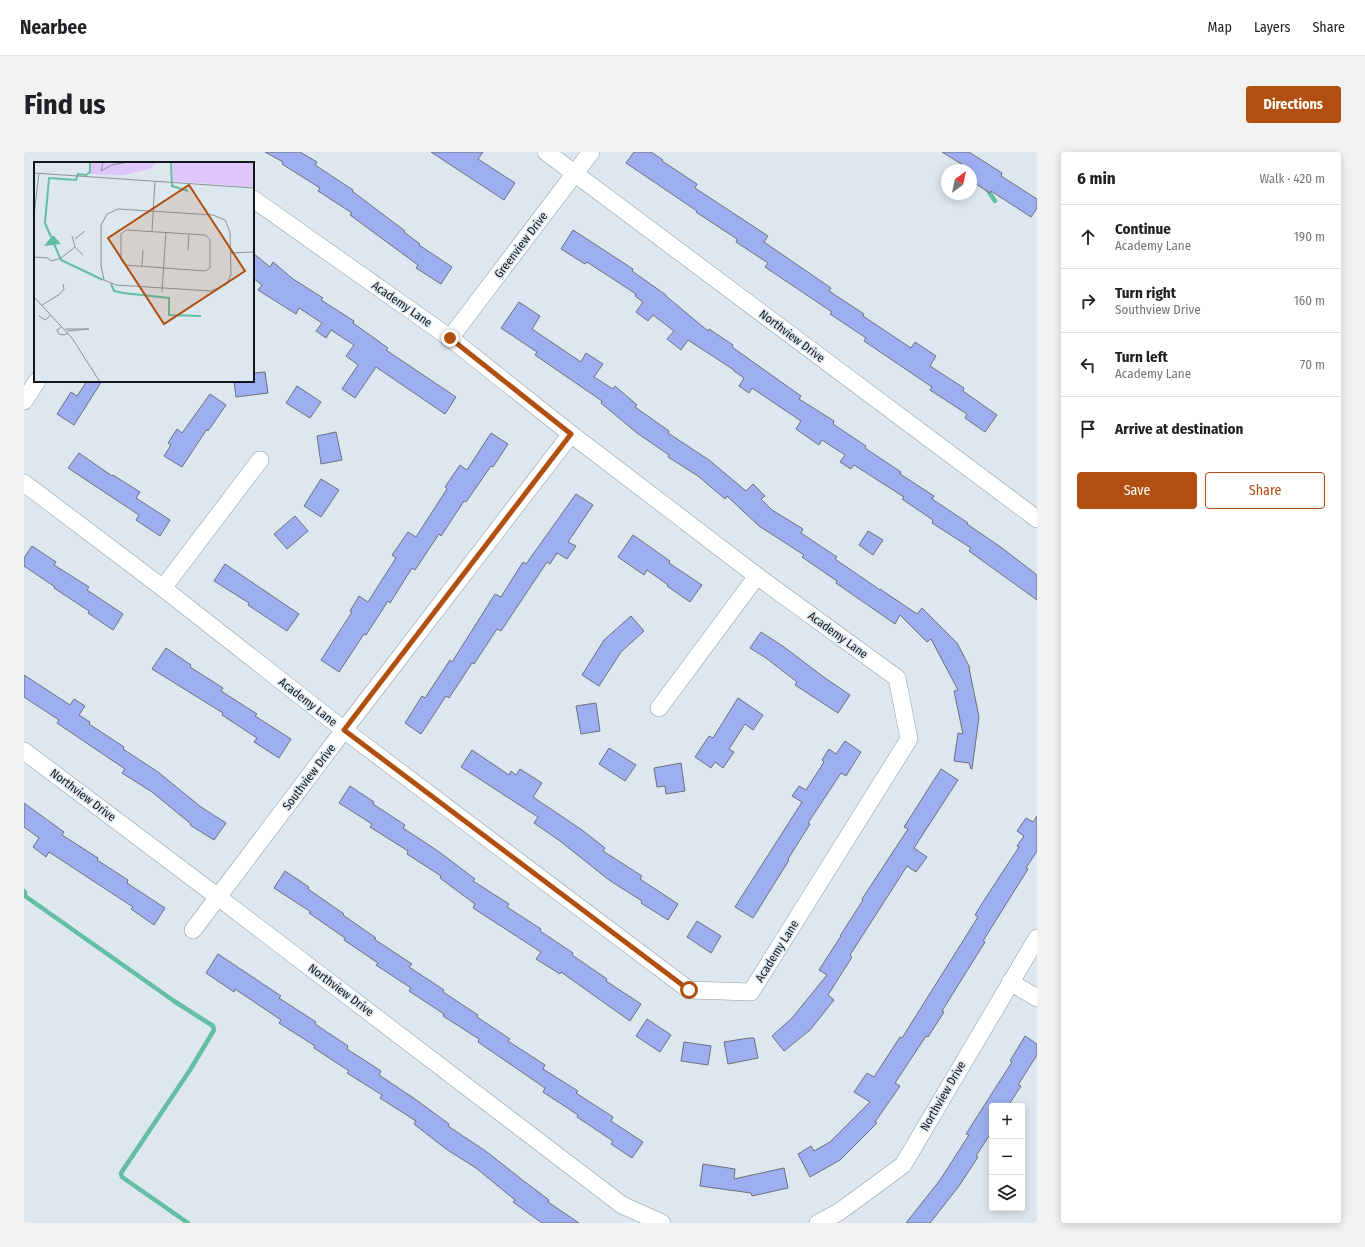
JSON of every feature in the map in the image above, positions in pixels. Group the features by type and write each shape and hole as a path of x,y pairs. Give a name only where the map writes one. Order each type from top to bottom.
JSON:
{"street":[{"name":"Northview Drive","path":"546,152 1037,519"},
{"name":"Greenview Drive","path":"450,338 591,152"},
{"name":"Academy Lane","path":"24,483 163,588 344,730 689,990 751,992 909,739 897,678 757,576 571,434 450,338 254,200"},
{"path":"24,401 36,382"},
{"name":"Southview Drive","path":"193,930 571,434"},
{"path":"163,588 260,460"},
{"path":"659,708 757,576"},
{"name":"Northview Drive","path":"24,751 622,1205 662,1223"},
{"name":"Northview Drive","path":"818,1223 839,1212 903,1165 1037,938"},
{"path":"1010,982 1037,998"}],"building":[{"path":"265,152 300,152 317,162 315,165 353,190 352,191 405,231 404,232 420,244 419,245 452,267 441,284 416,268 418,265 350,215 352,213 318,191 320,188 282,164 283,162"},
{"path":"431,152 483,152 478,159 515,183 504,200"},
{"path":"634,152 651,152 663,160 662,161 697,184 695,188 768,236 764,242 831,288 829,291 864,314 863,316 911,348 915,342 936,356 930,366 964,388 963,391 997,415 985,432 965,418 967,414 930,390 932,387 864,341 866,338 830,314 832,312 765,267 768,263 736,242 737,239 626,163"},
{"path":"942,152 969,152 1002,173 1001,176 1037,199 1037,208 1031,217 991,191 990,193 977,185 977,164 961,164"},
{"path":"573,230 633,269 632,271 666,295 708,331 709,329 733,345 732,347 801,396 799,399 834,421 833,424 901,472 900,474 934,496 932,499 968,523 967,524 1002,548 1037,575 1037,600 969,551 971,548 932,523 933,520 902,499 904,497 854,465 851,469 840,462 845,455 822,440 819,445 796,429 801,421 752,388 749,393 739,386 744,378 734,370 688,340 681,350 667,339 674,331 653,315 648,321 636,312 643,302 635,296 636,294 587,262 585,264 561,249"},
{"path":"254,254 270,267 273,262 293,279 323,298 321,300 354,321 353,323 388,348 386,350 456,397 445,414 376,367 355,398 342,389 358,365 346,356 354,345 331,330 326,338 316,331 322,323 299,308 296,314 258,290 262,285 254,279"},
{"path":"519,302 540,316 532,329 581,362 586,353 603,364 594,377 613,389 615,386 637,405 635,407 669,431 668,433 709,460 746,491 753,484 765,496 761,499 772,510 803,529 801,533 837,557 835,559 917,614 922,608 957,643 970,668 979,717 972,769 969,763 954,761 958,733 963,734 954,691 958,690 931,639 927,642 900,615 895,624 836,583 837,581 802,557 804,555 759,526 727,496 725,499 698,476 668,457 669,455 637,433 601,403 602,401 535,355 537,352 501,328"},
{"path":"265,372 268,393 236,397 234,382 254,382 254,373"},
{"path":"86,382 101,382 74,425 57,414 71,392 77,396"},
{"path":"297,386 321,402 310,418 286,403"},
{"path":"210,394 226,405 208,431 207,429 182,467 164,456 171,445 168,443 177,429 182,433"},
{"path":"336,432 342,460 321,464 317,436"},
{"path":"491,433 508,444 493,467 491,466 466,502 464,501 441,536 439,534 415,570 412,568 390,603 388,601 366,635 364,634 339,672 321,660 352,612 350,611 359,596 368,602 396,558 392,555 408,532 416,537 447,489 445,487 460,465 467,470"},
{"path":"79,453 112,476 113,475 140,492 136,498 170,520 160,536 136,520 139,515 68,468"},
{"path":"321,479 339,490 321,517 304,506"},
{"path":"576,494 593,505 568,542 576,546 567,559 557,553 550,564 547,562 501,631 497,629 449,698 446,696 421,734 405,723 422,696 425,698 450,660 452,662 495,594 501,597 523,562 526,564"},
{"path":"295,516 308,531 287,549 274,534"},
{"path":"868,531 883,540 873,555 859,545"},
{"path":"633,535 670,561 669,563 702,585 690,602 647,570 644,575 618,557"},
{"path":"32,546 56,562 54,565 89,587 87,590 123,614 113,630 88,613 89,611 24,566 24,558"},
{"path":"225,564 299,614 287,631 248,605 249,603 214,581"},
{"path":"631,616 644,631 621,652 599,686 582,675 604,640"},
{"path":"761,632 850,695 838,713 795,685 797,682 766,658 750,648"},
{"path":"166,648 191,665 190,667 223,688 221,691 257,714 255,716 291,739 279,758 254,742 257,738 222,715 223,713 152,669"},
{"path":"24,675 70,705 74,699 85,706 79,715 90,722 89,724 124,747 123,749 158,772 201,807 226,823 214,840 190,825 191,824 152,792 122,773 125,769 57,723 59,720 24,697"},
{"path":"738,698 763,715 753,730 745,724 729,749 734,752 723,768 715,762 711,768 695,757 709,736 713,738"},
{"path":"596,703 600,731 581,734 576,706"},
{"path":"845,741 861,752 846,776 841,773 808,823 810,824 753,918 735,907 802,802 792,796 799,786 806,790 824,762 822,760 829,749 836,754"},
{"path":"609,748 636,765 625,781 599,764"},
{"path":"472,750 509,775 511,771 516,775 520,769 542,783 533,797 582,830 605,848 603,851 642,876 640,879 678,904 668,920 609,880 560,841 534,823 538,817 461,767"},
{"path":"681,763 685,791 666,794 665,786 657,787 654,768"},
{"path":"941,769 958,780 914,848 927,857 916,872 907,866 850,955 852,957 828,995 834,1000 810,1030 784,1051 772,1036 792,1018 827,975 819,970 863,900 862,899 908,829 904,827"},
{"path":"350,786 374,802 373,804 405,825 403,828 438,851 475,879 473,881 509,904 507,907 541,929 540,931 573,953 572,955 607,979 606,981 641,1004 630,1021 561,972 560,974 536,959 541,952 473,908 475,904 440,878 441,876 407,854 408,851 370,827 372,824 339,803"},
{"path":"24,803 64,832 62,835 98,858 97,860 128,880 127,883 165,908 154,925 131,909 133,907 49,852 46,857 33,847 39,838 24,827"},
{"path":"1037,816 1037,851 1026,868 1028,869 983,941 985,942 942,1011 944,1012 895,1083 900,1086 875,1122 877,1123 840,1160 810,1177 798,1154 811,1146 814,1151 830,1142 870,1102 854,1092 867,1073 874,1077 900,1037 902,1038 978,917 975,915 1019,847 1017,846 1024,836 1017,831 1026,818 1033,822"},
{"path":"285,871 309,887 308,889 376,938 374,939 412,964 409,967 478,1015 477,1017 510,1039 508,1041 545,1065 543,1069 578,1091 576,1093 613,1117 611,1121 643,1142 632,1158 611,1144 613,1141 577,1117 578,1115 543,1092 545,1088 478,1042 479,1039 443,1016 444,1014 409,991 411,988 376,965 378,963 344,940 345,938 309,913 311,912 274,888"},
{"path":"697,921 721,936 711,953 687,937"},
{"path":"218,954 281,996 279,998 316,1022 315,1024 348,1046 347,1049 381,1071 379,1075 449,1124 448,1126 487,1152 549,1200 548,1202 579,1223 542,1223 513,1202 515,1200 476,1168 446,1149 414,1124 416,1121 380,1098 382,1095 347,1073 349,1071 314,1048 315,1046 279,1023 281,1020 235,989 234,992 206,973"},
{"path":"647,1019 671,1035 660,1052 636,1036"},
{"path":"1025,1036 1037,1044 1037,1055 1018,1085 1021,1086 1010,1103 989,1103 989,1136 976,1156 978,1157 959,1186 930,1223 906,1223 940,1180 969,1135 966,1134 1012,1062 1010,1061"},
{"path":"754,1038 758,1058 728,1064 724,1042"},
{"path":"684,1042 711,1046 708,1065 681,1061"},
{"path":"703,1164 735,1169 734,1179 784,1168 788,1188 752,1196 751,1193 700,1186"}],"waterway":[{"path":"987,189 995,201"},
{"path":"24,891 25,896 174,1001 213,1026 214,1030 190,1070 121,1173 122,1177 188,1223"}],"route":[{"path":"450,338 571,434 344,730 689,990"}]}
